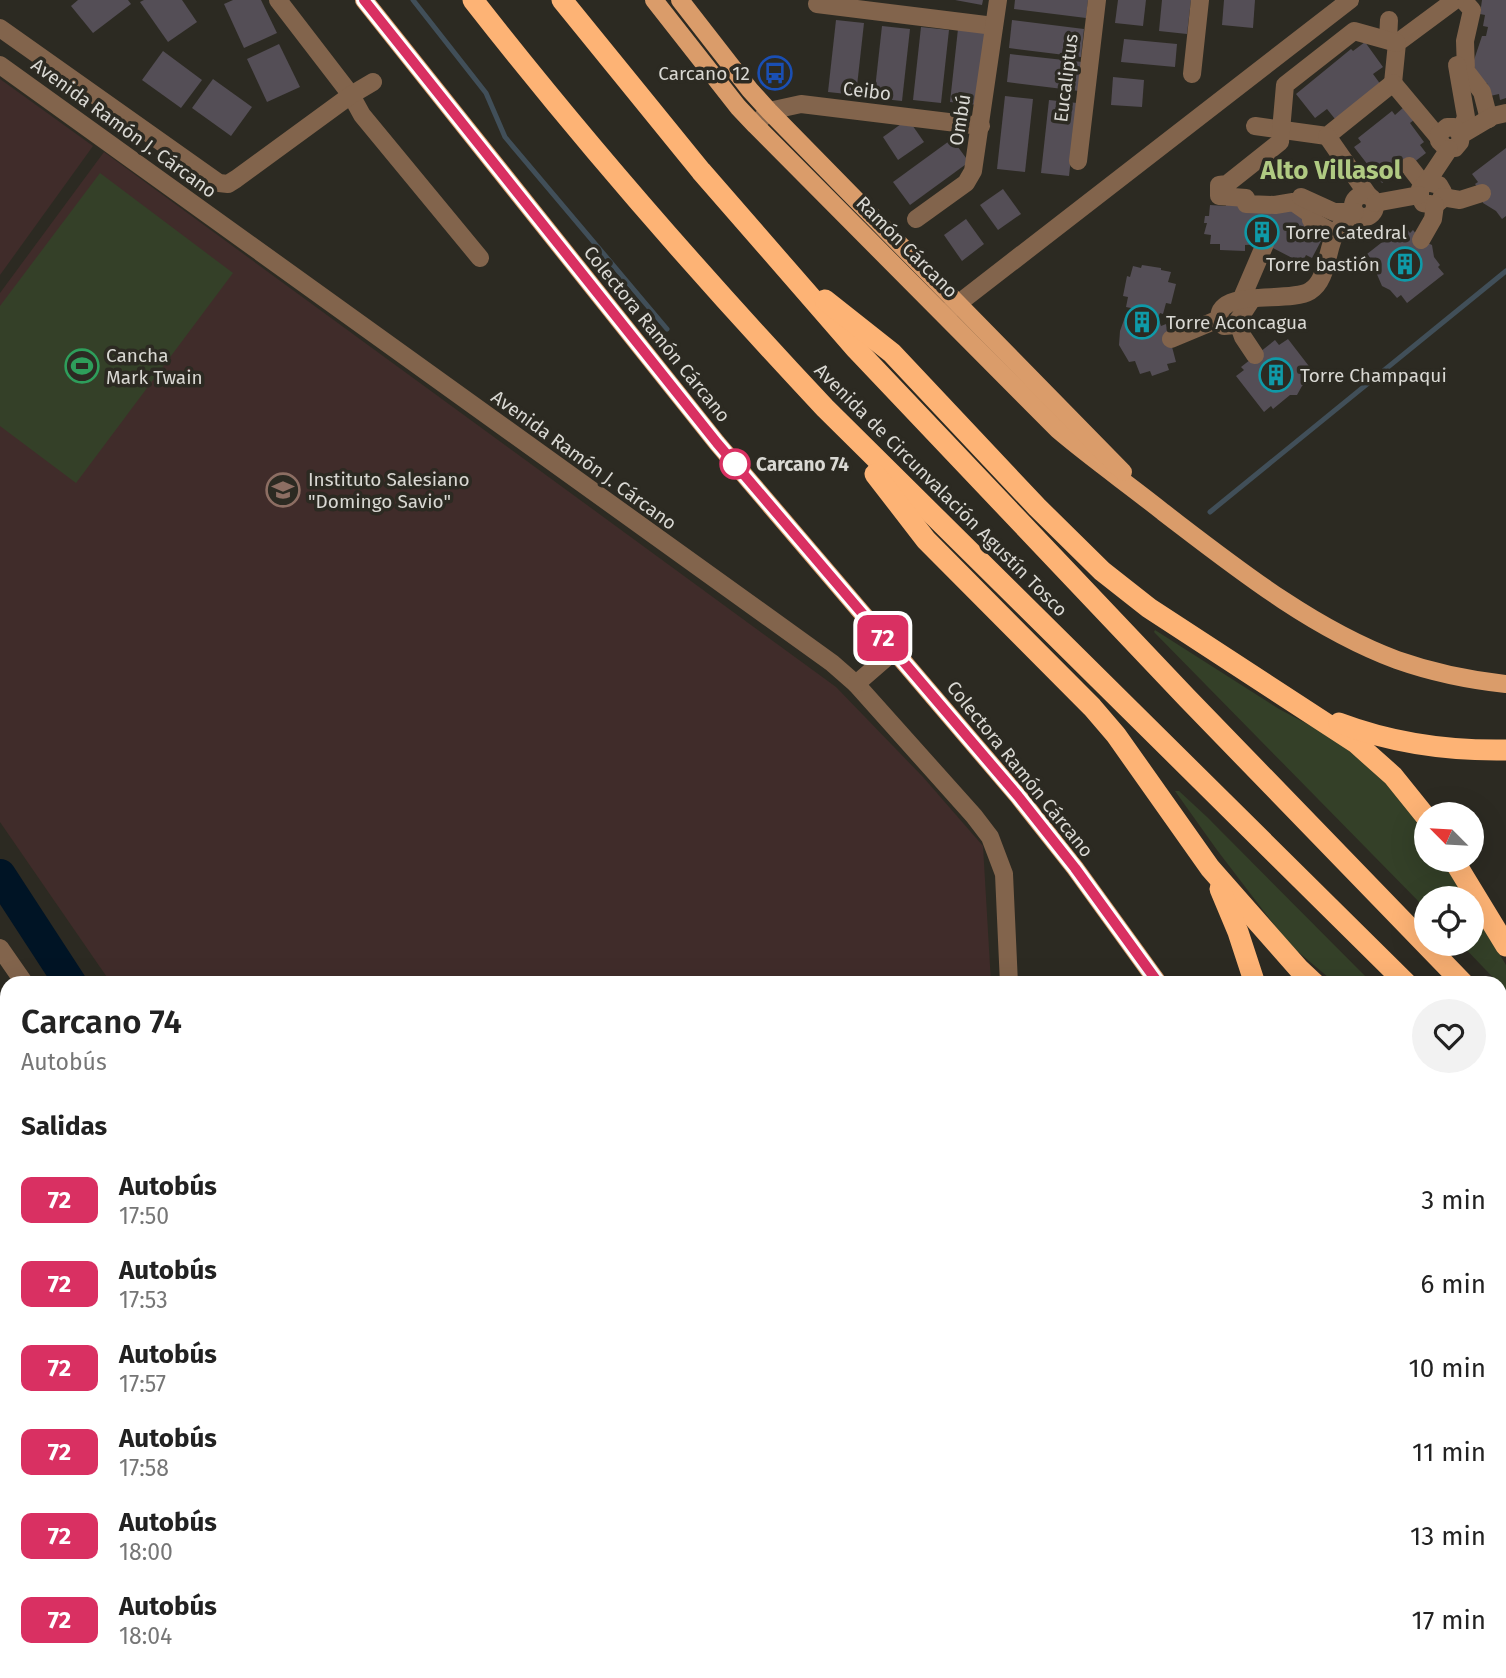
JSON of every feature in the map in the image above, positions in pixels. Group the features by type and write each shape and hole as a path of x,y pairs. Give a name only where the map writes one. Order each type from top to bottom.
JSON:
{"highway":[{"name":"Avenida de Circunvalación Agustín Tosco","path":"473,0 635,197 825,408 1399,976"},
{"name":"Avenida de Circunvalación Agustín Tosco","path":"562,0 701,172 856,349 1456,976"},
{"path":"779,264 892,353 1047,517 1124,590 1245,672 1308,710 1376,760 1401,784 1415,802"},
{"path":"825,408 926,540 1092,707 1116,735 1210,868 1306,976"},
{"path":"1308,710 1348,726 1412,743 1457,749 1506,750"},
{"path":"1210,868 1231,913 1252,976"},
{"path":"1461,872 1506,946"}],"main road":[{"name":"Colectora Ramón Cárcano","path":"364,0 717,443 971,738 1067,858 1153,976"},
{"name":"Ramón Cárcano","path":"654,0 755,125 1058,430 1097,463 1283,599 1321,623 1397,660 1479,681 1506,684"},
{"name":"Ramón Cárcano","path":"680,0 769,111 1152,503"}],"street":[{"path":"278,0 351,95 362,115 480,258"},
{"name":"Ombú","path":"916,219 966,183 973,171 998,0"},
{"name":"Eucaliptus","path":"1078,161 1097,0"},
{"path":"1192,74 1200,0"},
{"path":"944,315 1350,0"},
{"path":"1335,234 1311,220 1314,216 1293,202 1264,205 1261,193 1232,193 1227,184 1280,142 1285,85 1354,31 1392,42 1455,0"},
{"path":"1452,139 1497,116 1466,71 1465,41 1472,10 1462,0"},
{"path":"817,4 994,26"},
{"path":"1389,20 1394,83 1452,139"},
{"path":"0,28 219,183 228,184 236,179 351,95 373,82"},
{"path":"1372,199 1423,187 1466,117 1455,50"},
{"name":"Avenida Ramón J. Cárcano","path":"0,65 832,663 856,684 990,837 1004,874 1009,976"},
{"path":"1327,136 1394,83"},
{"name":"Ceibo","path":"769,111 801,104 981,126"},
{"path":"755,125 769,111"},
{"path":"1255,126 1327,136 1372,199 1374,210 1369,216 1360,216 1354,212 1334,212 1292,192"},
{"path":"1409,166 1423,187 1426,205 1438,201 1460,200 1482,193"},
{"path":"1421,240 1433,219 1438,201"},
{"path":"1238,323 1227,327 1222,324 1219,312 1223,305 1233,300 1292,298 1311,291 1321,279 1335,234 1354,212"},
{"path":"1255,355 1243,337 1238,323 1265,244"},
{"path":"1171,339 1219,319"},
{"path":"856,684 894,651"},
{"path":"0,948 6,970"}],"shaded area":[{"path":"0,79 93,146 0,275"},
{"name":"Instituto Salesiano \"Domingo Savio\"","path":"104,152 836,687 923,777 983,846 991,976 106,976 0,822 0,293"}],"green space":[{"name":"Cancha Mark Twain","path":"100,173 233,273 76,483 0,426 0,306"},
{"path":"1155,630 1279,709 1330,736 1381,776 1414,816 1414,872 1449,872 1458,886 1414,886 1414,897 1154,632"},
{"path":"1175,791 1179,791 1207,817 1365,976 1327,976 1296,950 1217,850"},
{"path":"1484,929 1506,965 1506,976 1492,976 1472,956 1484,956"}],"building":[{"path":"78,0 128,0 131,4 93,33 71,6"},
{"path":"182,0 197,22 168,42 140,2"},
{"path":"233,0 261,0 277,33 244,48 224,4"},
{"path":"955,0 983,0 982,5"},
{"path":"1015,0 1088,0 1086,18 1014,9"},
{"path":"1118,0 1146,0 1143,26 1115,23"},
{"path":"1162,0 1191,0 1187,34 1159,31"},
{"path":"1224,0 1255,0 1253,28 1222,25"},
{"path":"1482,0 1506,0 1506,98 1500,100 1499,94 1490,96 1487,83 1481,84 1473,63 1488,27 1483,26 1485,15 1480,14"},
{"path":"836,20 864,23 856,95 828,92"},
{"path":"1012,20 1084,29 1081,57 1009,48"},
{"path":"882,26 910,29 902,101 874,98"},
{"path":"921,27 949,30 941,103 913,100"},
{"path":"958,29 986,32 978,105 950,102"},
{"path":"1124,39 1177,44 1175,67 1121,62"},
{"path":"1365,42 1383,67 1373,74 1381,85 1335,119 1327,109 1315,118 1296,94 1351,49 1353,51"},
{"path":"279,44 300,87 267,102 247,59"},
{"path":"163,51 202,80 181,108 142,80"},
{"path":"1010,54 1082,62 1079,91 1007,82"},
{"path":"1113,77 1144,80 1142,107 1111,105"},
{"path":"213,79 252,107 231,136 192,108"},
{"path":"1005,96 1033,99 1025,172 997,169"},
{"path":"1049,100 1077,103 1069,176 1041,173"},
{"path":"1404,107 1414,120 1410,123 1424,142 1420,145 1426,153 1392,179 1390,177 1382,183 1354,147 1361,142 1358,138 1392,111 1395,115"},
{"path":"908,119 924,142 898,160 883,137"},
{"path":"952,139 969,162 910,205 893,182"},
{"path":"1506,148 1506,216 1502,219 1496,211 1483,203 1482,193 1475,184 1478,182 1472,174"},
{"path":"1003,189 1021,214 998,230 980,205"},
{"name":"Torre Catedral","path":"1226,199 1287,205 1320,230 1316,238 1321,241 1312,258 1306,255 1302,263 1265,244 1245,245 1245,251 1220,250 1220,244 1210,244 1211,235 1204,234 1207,223 1204,223 1205,216 1209,216 1210,205 1226,206"},
{"path":"966,219 984,244 962,261 944,235"},
{"name":"Torre bastión","path":"1404,225 1410,233 1413,230 1421,240 1432,245 1434,257 1440,265 1438,267 1444,274 1407,303 1401,295 1397,298 1382,286 1370,264 1373,261 1367,254"},
{"name":"Torre Aconcagua","path":"1142,265 1171,272 1168,282 1176,284 1171,304 1166,303 1163,314 1160,313 1158,317 1161,326 1166,324 1176,362 1167,364 1169,370 1152,376 1150,371 1140,374 1135,361 1129,362 1119,345 1120,331 1125,317 1129,318 1131,308 1126,307 1128,297 1123,296 1127,276 1130,277 1133,266 1141,268"},
{"name":"Torre Champaqui","path":"1288,339 1315,374 1297,395 1290,395 1273,409 1271,406 1264,412 1236,376 1244,370 1241,367 1275,340 1279,345"}],"waterway":[{"path":"413,0 486,93 505,137 667,329"},
{"path":"1210,512 1506,271"},
{"path":"0,875 66,976"}],"bus line":[{"name":"72","path":"364,0 717,443 1018,796 1075,868 1153,976"}],"place":[{"name":"Carcano 12","path":"775,73"},
{"name":"Torre Catedral","path":"1262,232"},
{"name":"Torre bastión","path":"1405,264"},
{"name":"Torre Aconcagua","path":"1142,322"},
{"name":"Cancha Mark Twain","path":"82,366"},
{"name":"Torre Champaqui","path":"1276,375"},
{"name":"Carcano 74","path":"735,464"},
{"name":"Instituto Salesiano \"Domingo Savio\"","path":"283,490"}],"district":[{"name":"Alto Villasol","path":"1331,170"}]}
